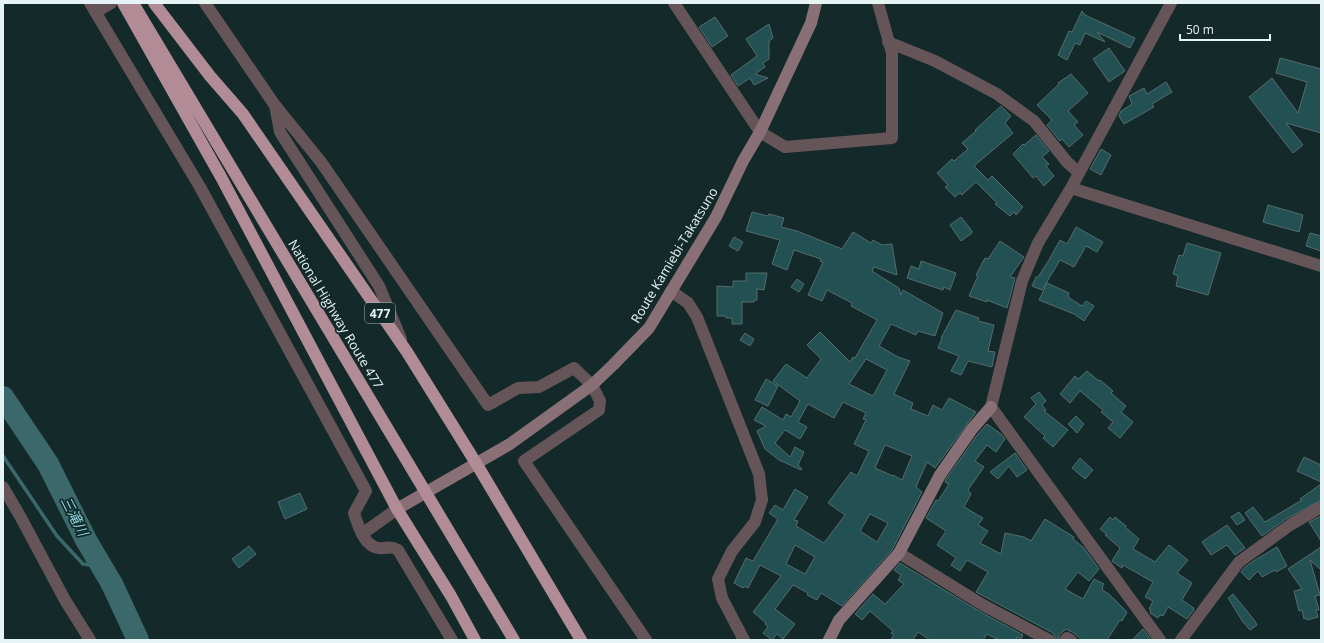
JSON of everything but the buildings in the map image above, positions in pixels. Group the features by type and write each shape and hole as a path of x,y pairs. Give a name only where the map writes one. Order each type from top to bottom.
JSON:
{"highway":[{"path":"123,3 220,177 398,509 451,596 475,640"},
{"name":"National Highway Route 477","path":"133,3 514,640"},
{"name":"477","path":"154,3 210,76 243,114 407,352 476,463 581,640"}],"main road":[{"name":"Route Kamiebi-Takatsuno","path":"398,509 510,444 592,385 649,328 716,217 743,161 760,132 811,23 816,3"},
{"path":"829,640 839,620 899,553 940,475 972,429 991,407"}],"street":[{"path":"111,3 93,8 200,187 366,491 354,513 362,534 370,544 378,548 391,546 398,550 452,640"},
{"path":"205,3 274,104 321,162 488,406 518,388 539,387 574,368 592,385 600,401 599,410 524,461 646,640"},
{"path":"674,3 760,132 785,146 892,138 892,53 878,3"},
{"path":"1160,640 991,407 1022,281 1038,243 1071,188 1078,172 1171,3"},
{"path":"888,42 935,61 998,94 1034,121 1067,162 1078,172"},
{"path":"274,104 280,132 379,286 407,352"},
{"path":"1071,188 1321,266"},
{"path":"671,291 688,302 697,317 759,474 762,500 755,522 732,551 718,579 722,598 744,640"},
{"path":"3,487 65,600 90,640"},
{"path":"1180,640 1239,562 1290,525 1321,507"},
{"path":"362,534 398,509"},
{"path":"899,553 983,605 1049,640"},
{"path":"1065,640 1067,638 1070,640"}],"waterway":[{"name":"三滝川","path":"3,397 48,464 86,540 112,584 138,640"},
{"path":"3,456 57,536 83,564 102,567"}]}
